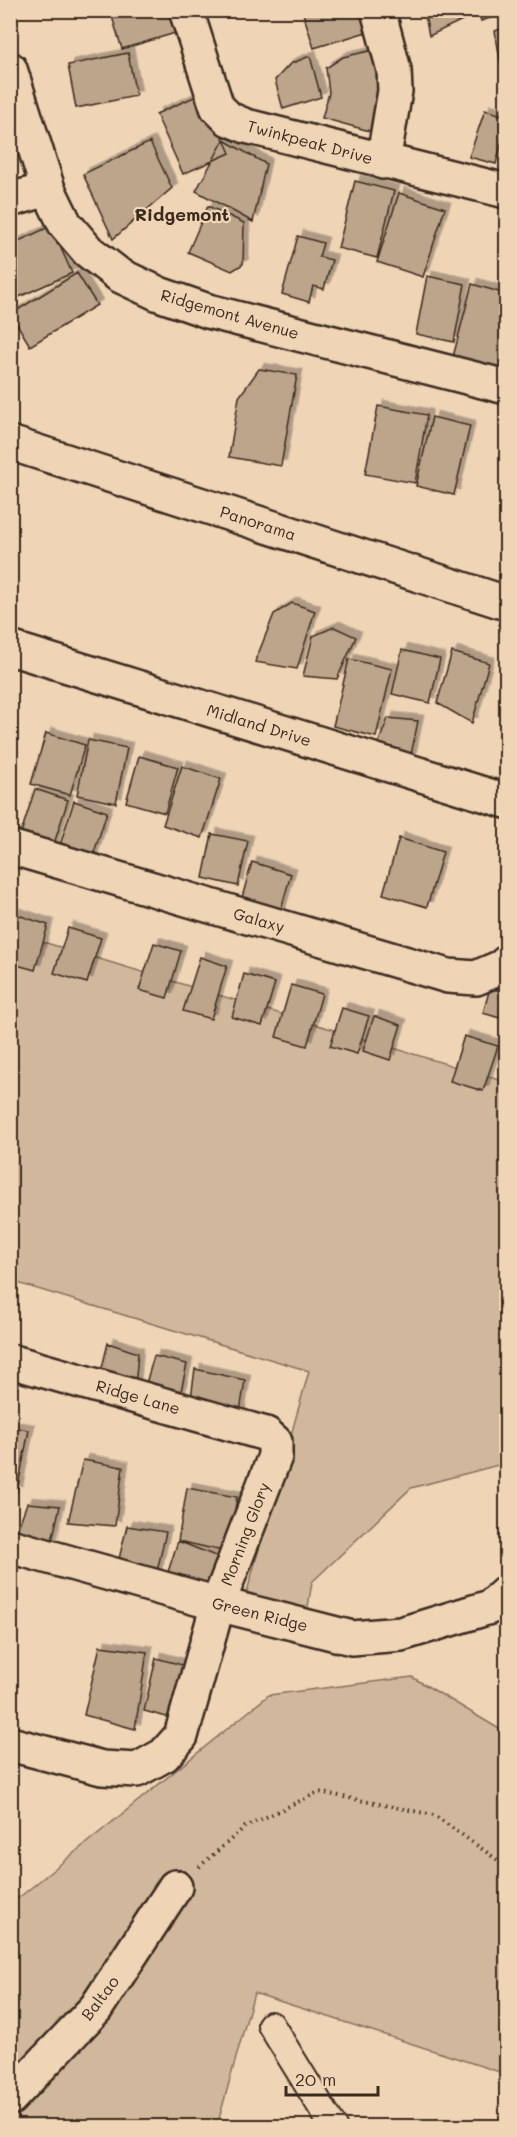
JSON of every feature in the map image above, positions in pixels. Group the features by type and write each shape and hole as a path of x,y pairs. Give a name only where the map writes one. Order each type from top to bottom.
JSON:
{"street":[{"name":"Twinkpeak Drive","path":"186,10 217,107 229,118 246,126 383,162 507,191"},
{"path":"378,10 394,70 395,92 383,162"},
{"name":"Ridgemont Avenue","path":"10,69 48,189 65,224 88,251 119,276 159,294 208,310 507,387"},
{"path":"10,200 48,189"},
{"name":"Panorama","path":"10,443 507,603"},
{"name":"Midland Drive","path":"10,648 507,801"},
{"name":"Galaxy","path":"10,847 448,976 476,978 507,963"},
{"name":"Ridge Lane","path":"10,1361 266,1434"},
{"name":"Morning Glory","path":"10,1744 102,1768 137,1770 164,1755 181,1736 218,1604 275,1456 275,1442 266,1434"},
{"name":"Green Ridge","path":"10,1546 218,1604 352,1638 401,1634 501,1605"},
{"name":"Baltao","path":"10,2098 96,2008 175,1887"},
{"path":"271,2025 333,2127"}],"path":[{"path":"175,1887 245,1827 319,1792 434,1815 507,1866"}],"shaded area":[{"path":"10,932 506,1082 506,1463 411,1488 312,1582 307,1613 246,1595 309,1371 11,1281"},
{"path":"412,1677 506,1733 506,2074 254,1993 217,2126 11,2126 11,1904 269,1695"}],"building":[{"path":"110,10 175,10 182,31 122,49"},
{"path":"302,10 367,10 373,30 314,48"},
{"path":"424,10 474,10 475,14 429,36"},
{"path":"478,10 506,10 506,13 481,21"},
{"path":"506,27 506,63 501,65 495,31"},
{"path":"369,51 386,53 377,133 322,118 329,93 326,68 343,57"},
{"path":"128,53 136,96 76,108 68,65"},
{"path":"310,56 321,97 283,109 275,80 290,64"},
{"path":"203,93 230,153 183,174 156,114"},
{"path":"485,110 506,116 506,126 496,164 469,157"},
{"path":"224,140 266,164 253,222 196,191"},
{"path":"150,142 172,188 113,239 83,174"},
{"path":"355,181 394,191 377,258 338,248"},
{"path":"399,193 445,208 423,277 377,262"},
{"path":"208,206 244,223 243,264 232,271 188,252"},
{"path":"51,226 72,273 10,301 10,245"},
{"path":"298,236 323,243 319,257 332,260 324,289 313,286 309,302 282,294"},
{"path":"77,273 97,305 30,346 11,314"},
{"path":"427,276 465,284 454,342 416,334"},
{"path":"472,284 506,294 506,344 500,370 453,357"},
{"path":"259,369 297,375 281,466 229,457 239,397"},
{"path":"378,406 427,415 415,483 365,474"},
{"path":"432,417 470,426 454,495 416,486"},
{"path":"292,603 315,611 297,669 255,662 274,614"},
{"path":"334,627 356,637 337,679 303,676 313,636"},
{"path":"402,650 440,659 430,703 392,694"},
{"path":"452,652 489,663 472,723 437,703"},
{"path":"349,659 392,669 376,737 333,726"},
{"path":"388,718 418,721 410,760 376,749"},
{"path":"46,733 85,745 70,795 31,784"},
{"path":"88,740 127,748 116,803 77,795"},
{"path":"139,756 178,767 165,813 126,802"},
{"path":"182,766 221,779 202,838 163,825"},
{"path":"35,789 68,800 53,847 20,836"},
{"path":"74,801 107,812 92,859 59,848"},
{"path":"212,834 248,841 238,886 203,878"},
{"path":"399,838 443,852 427,907 383,894"},
{"path":"252,862 291,874 280,913 241,901"},
{"path":"15,914 48,925 35,970 10,963 10,930"},
{"path":"68,928 101,938 87,983 54,973"},
{"path":"154,943 181,951 167,998 139,990"},
{"path":"200,957 227,966 211,1019 183,1011"},
{"path":"244,974 275,983 262,1026 232,1017"},
{"path":"291,985 322,994 307,1046 276,1037"},
{"path":"490,988 506,993 506,1020 483,1013"},
{"path":"342,1008 369,1016 357,1054 330,1046"},
{"path":"374,1016 401,1025 390,1060 363,1051"},
{"path":"464,1036 498,1046 483,1091 450,1081"},
{"path":"108,1343 138,1353 135,1388 100,1376"},
{"path":"154,1356 187,1364 179,1400 145,1387"},
{"path":"195,1369 245,1380 239,1418 191,1398"},
{"path":"10,1427 29,1430 17,1491 10,1489"},
{"path":"83,1460 123,1467 115,1526 68,1522"},
{"path":"187,1488 237,1497 228,1552 178,1541"},
{"path":"27,1503 60,1506 51,1545 15,1536"},
{"path":"127,1526 166,1532 156,1576 118,1563"},
{"path":"178,1541 218,1557 208,1591 166,1578"},
{"path":"100,1646 147,1652 135,1729 84,1715"},
{"path":"156,1658 186,1666 178,1720 144,1711"}],"district":[{"name":"Ridgemont","path":"182,215"}]}
